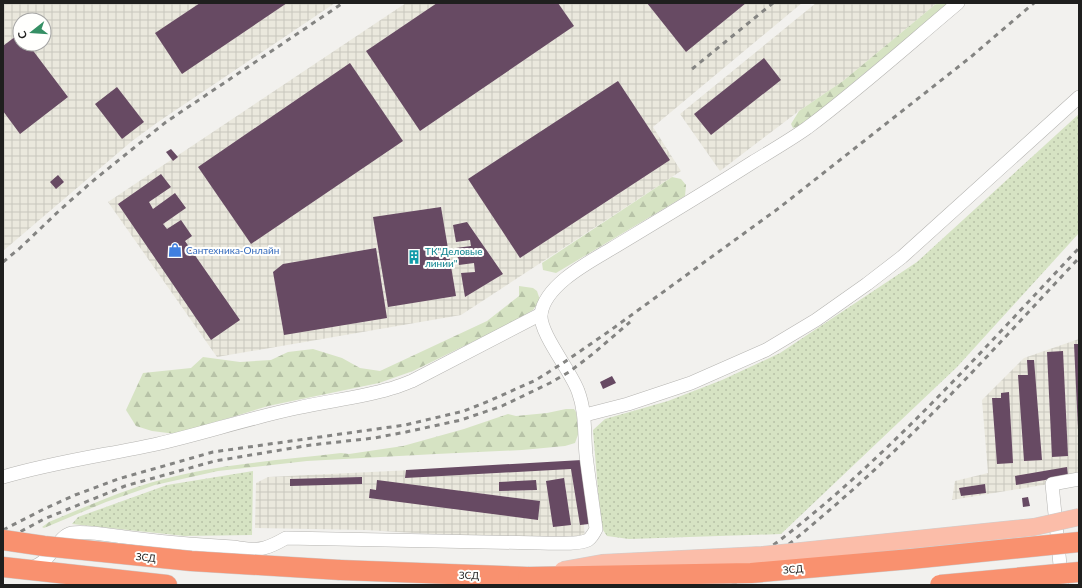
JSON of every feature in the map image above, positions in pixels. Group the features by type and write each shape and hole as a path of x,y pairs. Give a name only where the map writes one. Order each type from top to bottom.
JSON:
{"highway":[{"name":"ЗСД","path":"3,540 44,546 191,561 340,570 528,577 751,573 1079,542"},
{"path":"3,566 167,585"},
{"path":"940,585 1079,572"}],"main road":[{"path":"528,577 602,563 762,555 1034,527 1079,517"}],"street":[{"path":"3,566 28,568 35,567 43,563 63,538 70,533 112,535 198,545 263,549 286,538 540,543 577,542 588,540 593,536 596,529 586,454 585,415 578,390 543,326 541,314 546,300 560,283 580,267 706,192 806,129 958,3"},
{"path":"585,415 628,404 691,383 766,350 816,320 902,257 1079,97"},
{"path":"3,477 31,469 92,458 214,430 252,418 299,407 389,389 412,381 541,314"},
{"path":"1062,585 1052,484 1079,479"}],"shaded area":[{"path":"3,3 335,3 158,122 132,141 3,251"},
{"path":"406,3 802,3 653,127 681,171 461,315 217,357 108,202"},
{"path":"816,3 937,3 843,81 799,111 720,171 680,114"},
{"path":"1079,339 1079,479 952,500 955,481 988,473 982,400 1024,358"},
{"path":"579,462 585,539 480,537 366,530 255,528 256,483 268,477"}],"green space":[{"path":"937,3 949,3 818,112 798,127 793,128 791,124 799,111 843,81"},
{"path":"1079,114 1079,233 957,367 781,534 629,539 607,536 601,527 593,430 605,419 668,401 722,380 780,353 917,262"},
{"path":"672,177 681,179 686,185 685,196 556,273 543,270 542,263"},
{"path":"519,286 533,288 537,291 540,300 533,310 511,323 413,371 379,383 268,406 176,434 152,431 136,426 126,410 143,373 191,368 203,357 240,362 271,360 288,352 313,349 342,358 360,368 380,371 487,321 519,296"},
{"path":"574,409 576,412 579,432 575,443 565,446 522,450 307,461 218,471 155,485 106,502 44,528 42,527 49,522 126,491 187,474 264,461 341,453 349,454 403,446 464,429 508,414 516,416 547,413"},
{"path":"253,471 252,535 185,536 72,524 78,517 167,485"}],"building":[{"path":"200,3 287,3 182,74 155,33"},
{"path":"437,3 558,3 574,26 420,131 366,51"},
{"path":"647,3 746,3 686,52"},
{"path":"12,39 12,52 34,52 68,97 20,134 3,111 3,46"},
{"path":"764,58 781,80 711,135 694,114"},
{"path":"350,63 403,141 251,244 198,167"},
{"path":"618,81 670,160 520,258 468,179"},
{"path":"117,87 144,122 122,139 95,104"},
{"path":"171,149 178,157 173,161 166,152"},
{"path":"161,174 171,187 149,202 153,209 175,193 186,208 163,224 167,229 181,220 192,236 185,241 240,320 211,340 118,204"},
{"path":"58,175 64,182 56,189 50,182"},
{"name":"ТК\"Деловые линии\"","path":"441,207 456,296 388,307 373,217"},
{"path":"467,222 503,274 465,297 461,273 475,272 474,263 459,265 456,248 471,246 470,240 456,242 453,225"},
{"path":"376,248 387,318 284,335 273,272 283,264"},
{"path":"1074,344 1079,344 1079,429 1078,429"},
{"path":"1063,351 1068,456 1052,457 1047,352"},
{"path":"1027,360 1034,360 1042,460 1024,461 1018,375 1028,375"},
{"path":"612,376 616,383 603,389 600,382"},
{"path":"1009,392 1013,463 997,464 992,398 1001,398 1001,393"},
{"path":"582,460 589,524 580,525 571,469 405,478 406,470"},
{"path":"1067,467 1068,476 1016,485 1015,476"},
{"path":"362,477 362,484 290,486 290,479"},
{"path":"564,478 571,525 553,527 546,481"},
{"path":"377,480 540,501 538,520 369,498 370,489 376,490"},
{"path":"536,480 537,490 499,491 499,482"},
{"path":"985,484 986,493 961,496 959,488"},
{"path":"1028,497 1030,506 1023,507 1022,498"}],"railway":[{"path":"3,262 94,180 166,122 343,3"},
{"path":"692,69 773,3"},
{"path":"3,530 75,495 118,479 213,452 405,425 464,411 536,380 608,332 779,208 972,56 1034,3"},
{"path":"716,585 767,550 815,512 862,471 951,383 1079,248"},
{"path":"732,585 757,569 792,542 860,484 956,389 1079,258"},
{"path":"3,541 44,519 125,486 215,461 311,445 374,438 406,432 461,420 502,406 550,383 569,372 630,322"}],"place":[{"name":"Сантехника-Онлайн","path":"175,250"},
{"name":"ТК\"Деловые линии\"","path":"414,257"}]}
